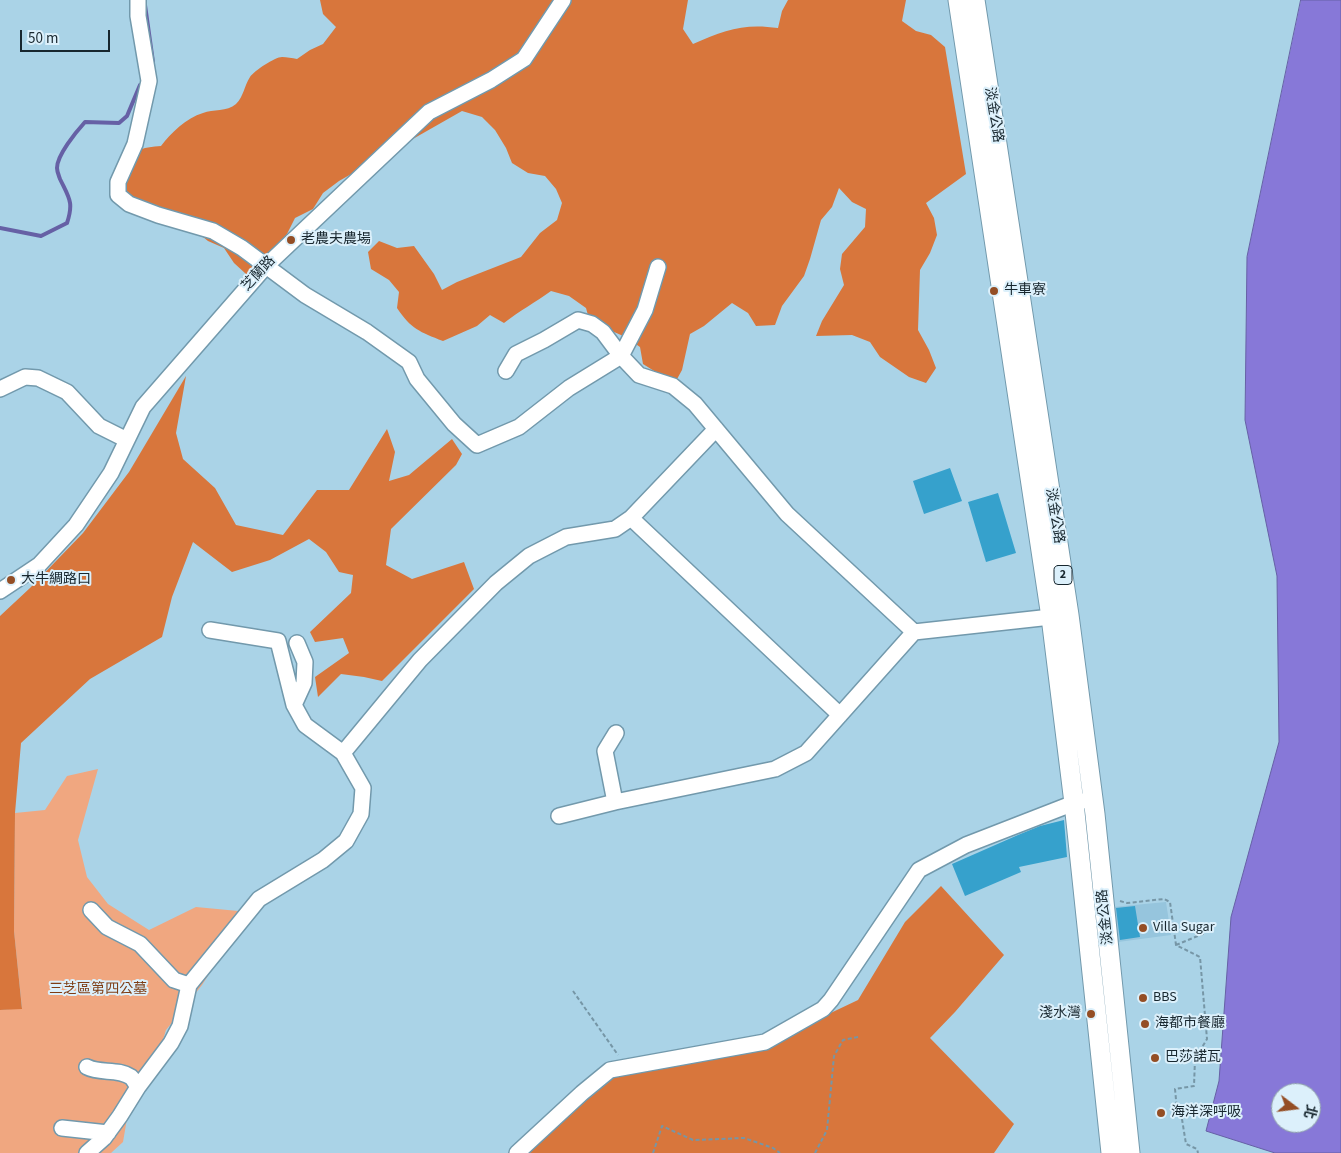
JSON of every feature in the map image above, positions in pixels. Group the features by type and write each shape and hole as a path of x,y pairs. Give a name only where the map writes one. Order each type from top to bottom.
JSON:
{"main road":[{"name":"淡金公路","path":"958,0 1060,616 1093,799 1130,1153"},
{"name":"淡金公路","path":"975,0 1060,616 1074,803 1111,1153"}],"street":[{"path":"138,0 138,16 149,82 135,144 118,182 118,196 130,204 158,215 212,231 242,248 305,294 367,332 409,362 418,379 454,424 477,445 519,427 568,388 621,356 645,310 658,267"},
{"name":"芝蘭路","path":"3,587 39,565 76,525 111,473 142,407 266,266 429,112 491,80 524,59 563,0"},
{"path":"506,371 516,354 578,320 592,324 603,332 621,356 639,375 673,386 695,404 787,514 914,632"},
{"path":"0,389 25,378 38,378 67,392 99,426 127,440"},
{"path":"342,753 420,660 496,583 529,556 566,537 615,529 631,518 716,429"},
{"path":"631,518 840,715"},
{"path":"558,816 615,802 775,770 806,753 914,632 1060,616"},
{"path":"86,1153 108,1133 138,1087 171,1043 180,1026 190,985 259,899 323,860 346,841 361,814 363,788 342,753 305,725 294,705 278,641 210,630"},
{"path":"294,705 304,683 306,662 297,643"},
{"path":"615,802 605,751 616,733"},
{"path":"517,1153 610,1070 765,1042 822,1009 831,1000 919,870 966,846 1074,803 1093,799"},
{"path":"91,910 107,927 140,944 174,980 190,985"},
{"path":"87,1067 92,1070 116,1072 131,1077 138,1087"},
{"path":"62,1128 108,1133"}],"path":[{"path":"1119,894 1120,902 1164,899 1170,902 1176,945"},
{"path":"1176,945 1205,933"},
{"path":"1176,945 1200,957 1207,1039 1195,1059 1194,1086 1175,1088 1177,1110 1181,1113 1186,1144 1197,1149 1198,1153"},
{"path":"573,991 626,1067"},
{"path":"815,1153 827,1130 834,1056 843,1040 858,1037"},
{"path":"653,1153 662,1126 693,1140 744,1138 773,1148 780,1153"}],"shaded area":[{"path":"320,0 688,0 683,29 693,44 725,31 744,27 778,28 782,11 788,0 906,0 902,21 916,31 931,35 945,47 966,174 926,203 934,218 937,235 930,253 920,270 918,330 936,368 926,383 909,377 880,357 870,342 852,335 816,336 822,321 844,285 840,269 842,254 865,227 866,209 852,202 839,188 832,207 821,220 804,276 782,306 775,325 756,326 748,313 732,303 704,326 690,334 682,370 671,390 659,374 643,364 640,347 617,333 591,326 586,308 569,296 551,291 504,323 490,315 477,326 443,341 422,332 407,321 397,308 399,292 389,280 371,269 368,252 379,241 397,248 414,246 434,274 442,290 457,282 521,257 540,233 557,220 562,203 556,189 545,176 528,173 512,163 506,148 495,130 482,117 462,111 339,181 323,193 313,209 295,218 265,271 246,274 234,263 224,248 208,241 193,229 143,216 120,188 131,156 141,149 161,146 179,126 197,115 232,107 241,98 250,77 270,62 282,57 297,59 323,44 336,27 323,14"},
{"path":"1301,0 1341,0 1341,1153 1275,1153 1206,1131 1219,1081 1231,917 1279,742 1277,576 1245,420 1247,257"},
{"path":"186,376 176,433 183,459 215,488 236,525 283,535 317,490 349,490 387,429 395,452 389,481 409,475 452,439 462,454 456,465 391,529 386,565 412,579 464,562 474,589 382,681 341,674 318,697 315,677 349,653 343,638 315,642 310,632 351,593 353,575 339,572 326,552 309,539 270,560 232,572 193,542 172,597 162,637 90,679 21,743 15,813 14,931 22,1009 0,1010 0,616 83,533 129,472"},
{"path":"941,886 1004,955 930,1038 1014,1124 994,1153 519,1153 605,1079 674,1055 778,1038 858,1000 905,922"},
{"name":"Villa Sugar","path":"1166,902 1171,935 1118,942 1113,907"}],"green space":[{"name":"三芝區第四公墓","path":"98,769 78,840 87,877 108,904 149,930 196,907 249,912 202,985 166,1030 149,1086 129,1107 123,1142 111,1153 0,1153 0,1010 22,1008 14,931 15,813 45,810 67,776"}],"building":[{"path":"950,468 962,501 924,514 913,481"},
{"path":"998,493 1016,553 986,562 968,502"},
{"path":"1064,820 1067,857 1019,867 1021,872 965,896 952,864 1040,826"},
{"path":"1135,906 1140,937 1120,940 1116,908"}],"waterway":[{"path":"145,5 153,62"},
{"path":"0,228 41,236 67,223 70,200 57,171 60,157 85,122 119,123 127,116 140,85"}],"place":[{"name":"老農夫農場","path":"291,240"},
{"name":"牛車寮","path":"994,291"},
{"name":"大牛綢路口","path":"11,580"},
{"name":"Villa Sugar","path":"1143,928"},
{"name":"BBS","path":"1143,998"},
{"name":"淺水灣","path":"1091,1014"},
{"name":"海都市餐廳","path":"1145,1024"},
{"name":"巴莎諾瓦","path":"1155,1058"},
{"name":"海洋深呼吸","path":"1161,1113"}]}
